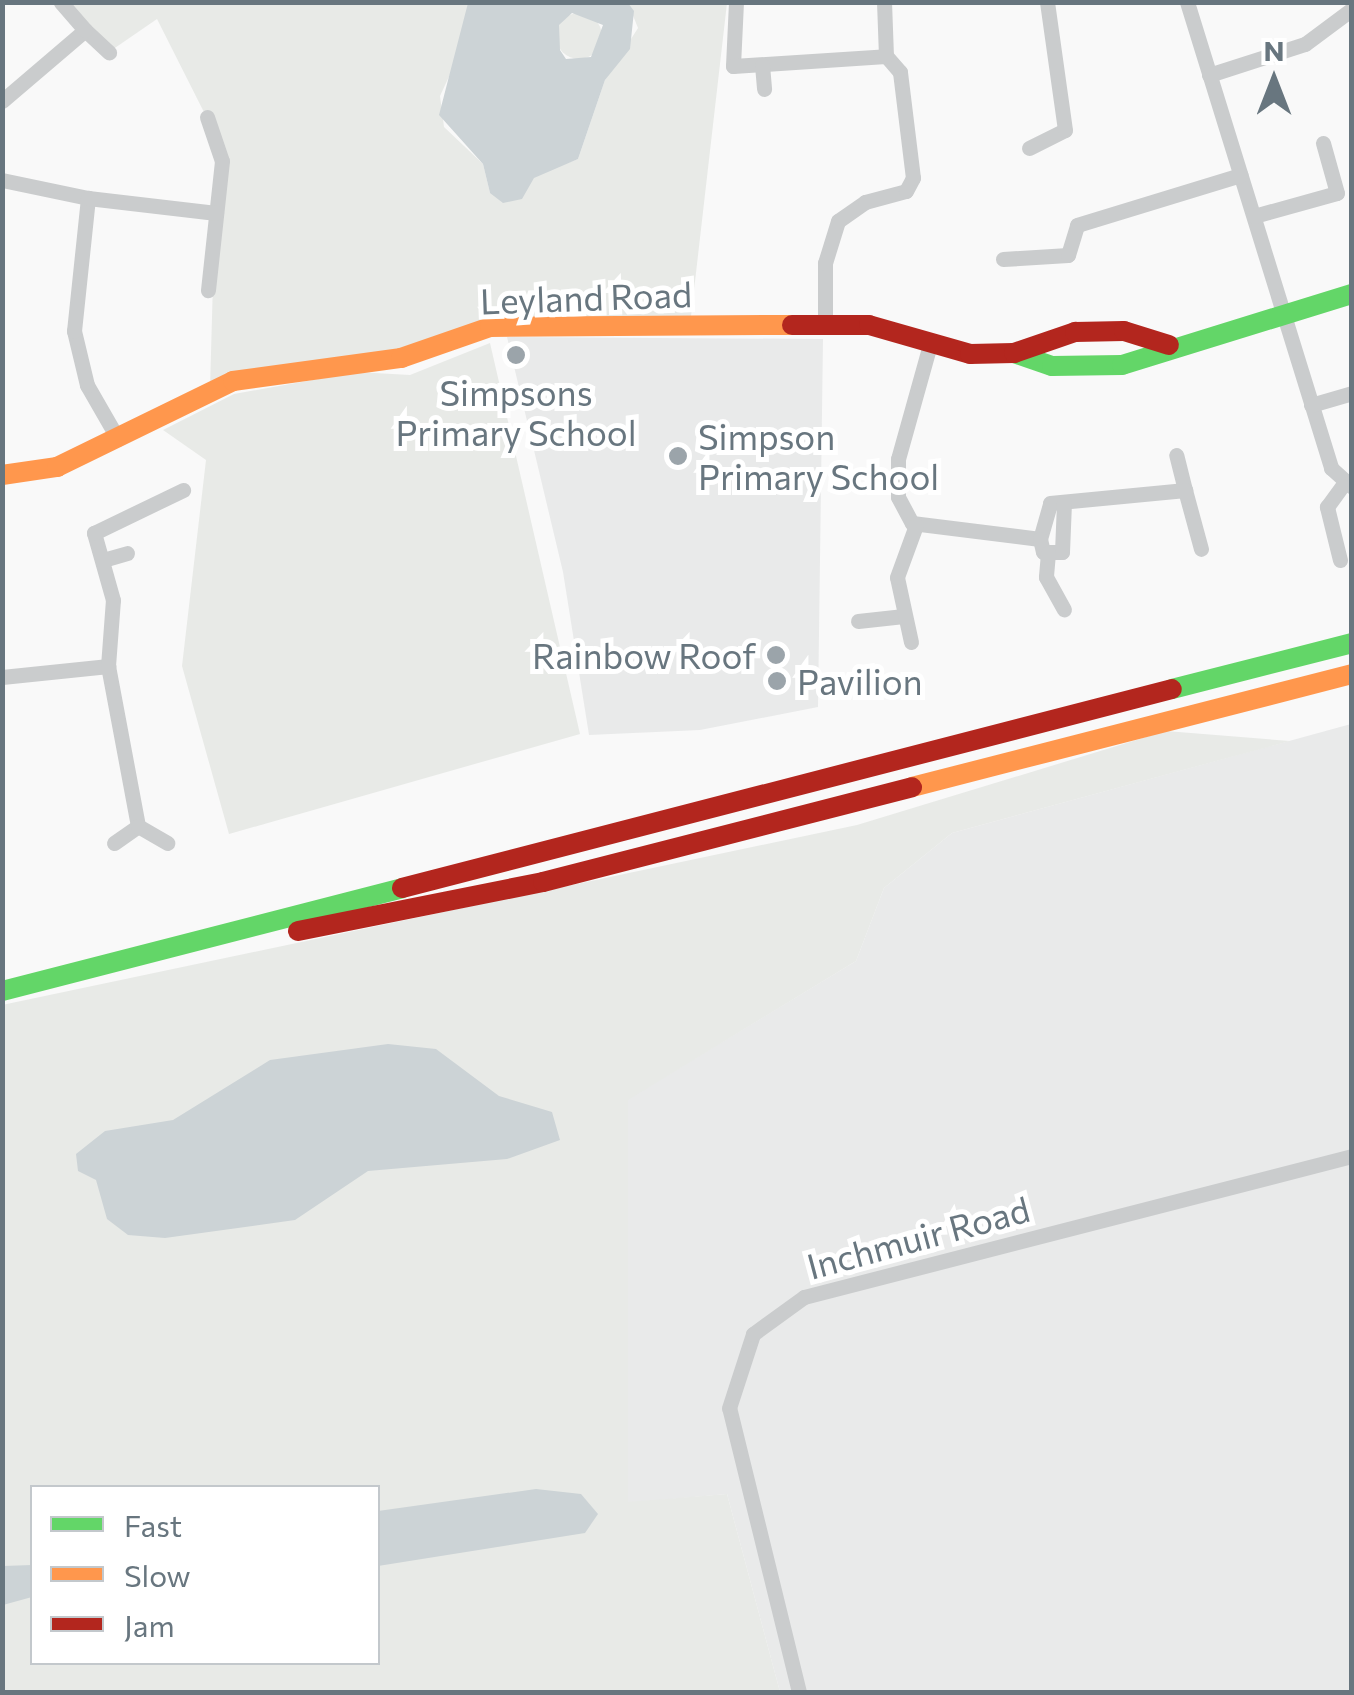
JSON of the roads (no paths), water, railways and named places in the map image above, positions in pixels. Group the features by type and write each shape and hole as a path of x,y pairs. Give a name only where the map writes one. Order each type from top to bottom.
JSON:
{"main road":[{"name":"Leyland Road","path":"2,475 57,468 232,381 402,358 490,327 874,325 930,348 1014,353 1088,369 1352,294"},
{"name":"Leyland Road","path":"1014,353 1075,332 1124,331 1169,346"},
{"path":"2,990 141,958 1352,643"},
{"path":"141,958 543,882 1352,674"}],"street":[{"path":"61,2 109,52"},
{"path":"736,2 733,66 886,56"},
{"path":"825,324 825,263 838,222 865,202 906,191 913,178 900,72 886,56 884,2"},
{"path":"1029,148 1065,130 1048,2"},
{"path":"1187,2 1312,405 1347,487 1328,508 1340,560"},
{"path":"1209,75 1305,44 1352,9"},
{"path":"2,101 85,30"},
{"path":"762,64 764,89"},
{"path":"207,117 222,161 208,290"},
{"path":"1254,216 1337,194 1323,143"},
{"path":"1003,259 1068,255 1077,225 1241,175"},
{"path":"4,183 88,198 216,213"},
{"path":"88,198 75,341 87,385 118,439"},
{"path":"930,348 897,474 900,505 916,525 1063,549 1064,502"},
{"path":"1312,405 1352,393"},
{"path":"1176,455 1201,549"},
{"path":"167,843 138,826 108,666 114,618 94,533 183,490"},
{"path":"1064,609 1040,583 1045,506 1185,490"},
{"path":"911,642 897,577 916,525"},
{"path":"103,560 126,553"},
{"path":"858,621 904,616"},
{"path":"2,677 108,666"},
{"path":"114,843 138,826"},
{"name":"Inchmuir Road","path":"799,1692 729,1408 753,1334 804,1297 1352,1156"}],"place":[{"name":"Simpsons Primary School","path":"516,355"},
{"name":"Simpson Primary School","path":"678,456"},
{"name":"Rainbow Roof","path":"776,655"},
{"name":"Pavilion","path":"777,681"}]}
